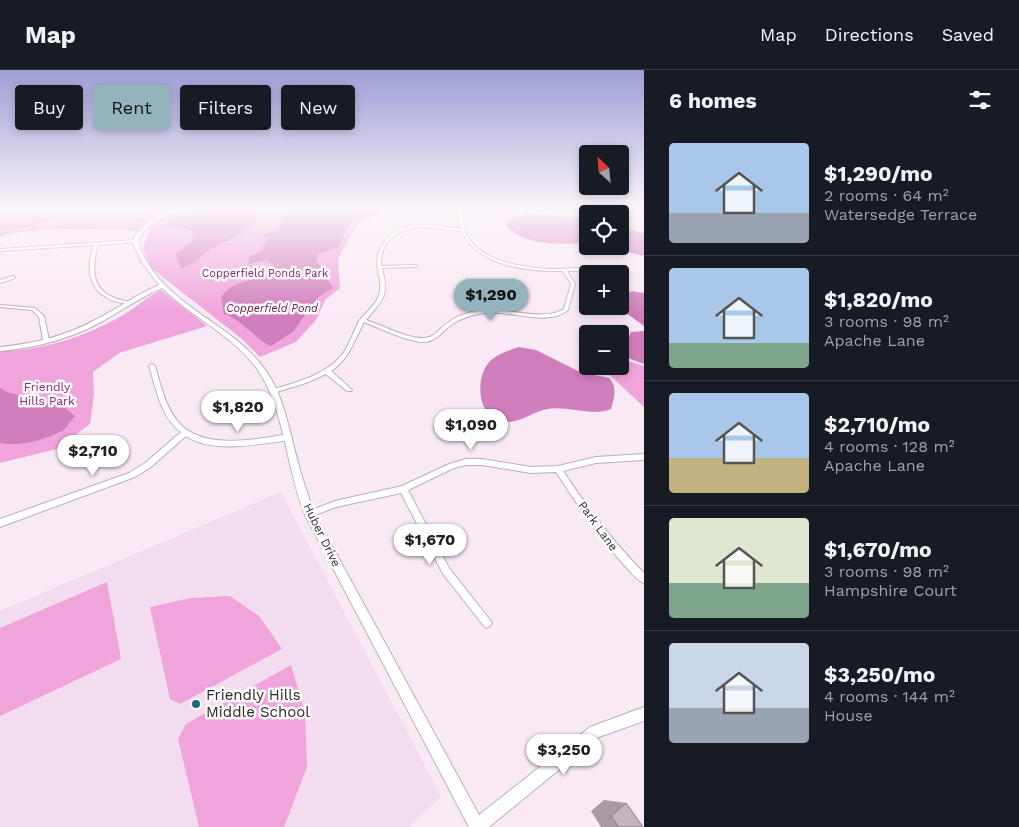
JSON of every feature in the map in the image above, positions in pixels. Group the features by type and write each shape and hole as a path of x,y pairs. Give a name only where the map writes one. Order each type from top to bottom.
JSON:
{"street":[{"path":"0,250 36,246 112,243"},
{"name":"Huber Drive","path":"136,243 143,264 163,286 237,342 258,365 274,391 289,437 297,477 310,514 477,827"},
{"path":"274,391 307,381 328,371 347,353 362,320 378,303 382,293 380,252 385,243"},
{"path":"470,243 491,258 522,266 564,270 579,269"},
{"path":"96,245 91,255 90,265 96,286 106,296 128,303"},
{"path":"380,267 415,266"},
{"path":"362,320 411,337 426,340 436,336 457,319 478,312 506,311 556,316 566,310 573,284 564,270"},
{"path":"0,282 13,277"},
{"path":"0,349 46,340 87,327 128,303 163,286"},
{"path":"0,306 33,309 41,316 46,340"},
{"path":"152,366 169,414 186,432 205,440 228,444 289,437"},
{"path":"328,371 349,390"},
{"path":"0,523 132,475 148,465 186,432"},
{"path":"310,514 335,504 403,489 452,466 466,462 482,462 531,470 558,469 596,460 644,457"},
{"name":"Park Lane","path":"558,469 596,527 619,555 644,579"},
{"path":"403,489 446,571 487,622"},
{"path":"477,827 595,732 644,714"}],"shaded area":[{"name":"Friendly Hills Middle School","path":"281,492 441,796 409,827 0,827 0,611"}],"green space":[{"name":"Copperfield Ponds Park","path":"145,243 346,243 338,259 340,288 325,300 316,320 296,342 260,357 242,339 150,267 143,248"},
{"name":"Friendly Hills Park","path":"161,290 207,326 119,353 93,372 94,394 90,424 57,449 0,463 0,351 45,346 89,332 128,312"},
{"path":"629,361 644,366 644,407 610,375 629,375"},
{"path":"107,582 121,659 0,716 0,628"},
{"path":"230,596 259,616 282,649 180,704 170,699 150,607 191,598"},
{"path":"291,665 305,712 307,767 284,827 199,827 178,739 186,724"}],"water":[{"path":"189,243 222,243 211,249 191,264 181,268 175,254"},
{"name":"Copperfield Pond","path":"265,243 341,243 339,247 318,254 316,260 333,288 317,298 293,332 271,346 236,320 224,314 221,297 231,287 274,272 274,266 267,260 248,264 250,256 261,251"},
{"path":"548,243 579,243 555,244"},
{"path":"629,243 644,243 644,256 629,252"},
{"path":"632,291 644,293 644,326 629,315 629,292"},
{"path":"644,331 644,364 629,358 629,336 631,332"},
{"path":"519,347 536,350 579,372 579,375 594,375 609,378 614,385 611,409 596,412 563,408 547,409 512,422 500,421 492,417 482,403 480,384 482,375 491,360"},
{"path":"0,388 7,392 65,408 75,416 64,430 48,437 16,444 0,443"}],"building":[{"path":"626,803 643,827 619,827 611,816"}],"place":[{"name":"Friendly Hills Middle School","path":"196,704"}]}
